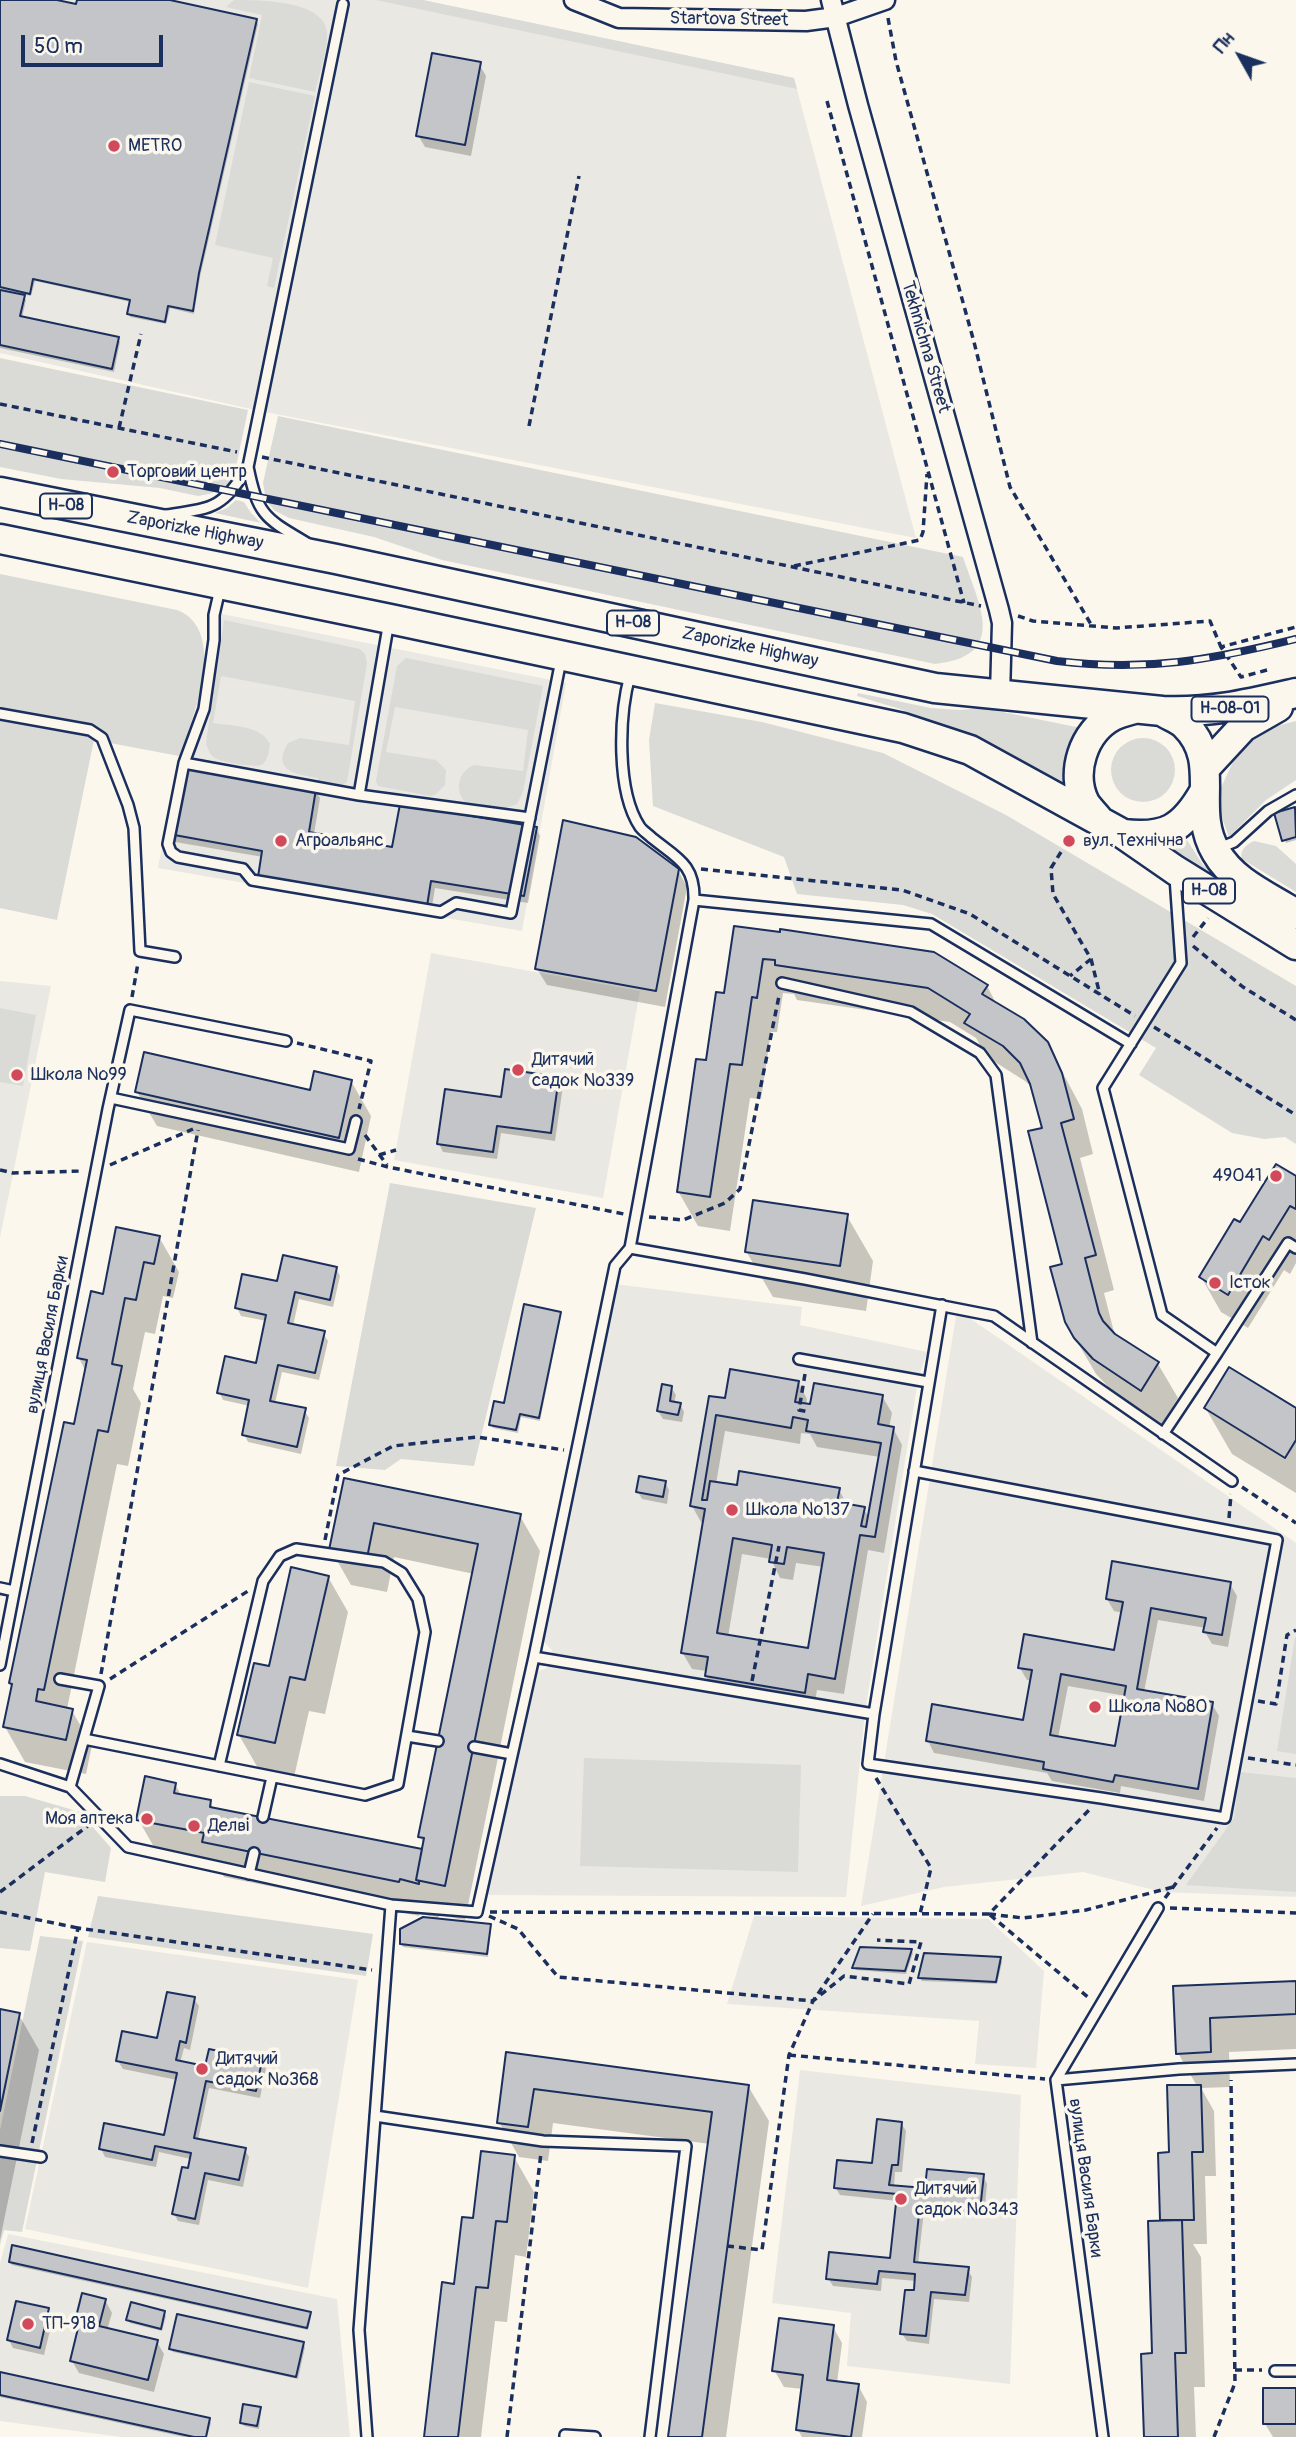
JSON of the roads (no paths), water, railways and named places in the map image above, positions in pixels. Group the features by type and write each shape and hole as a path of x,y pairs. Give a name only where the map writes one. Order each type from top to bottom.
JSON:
{"main road":[{"name":"Zaporizke Highway","path":"0,492 336,559 921,685 1149,710 1184,724 1199,743 1205,780 1205,822 1214,850 1234,876 1296,914"},
{"name":"Н-08","path":"0,540 390,618 903,728 970,750 1112,828 1296,945"},
{"name":"Н-08-01","path":"1149,710 1196,713 1296,695"},
{"name":"Н-08-01","path":"1205,780 1243,727 1296,695"},
{"name":"Н-08","path":"1149,710 1113,716 1093,732 1081,754 1078,778 1086,803 1112,828 1148,837 1172,830 1192,814 1205,780"}],"street":[{"name":"Startova Street","path":"574,0 619,18 806,21 833,9 886,6"},
{"name":"Tekhnichna Street","path":"833,9 1002,622 1000,695"}],"lane":[{"path":"133,519 190,512 218,503 233,491 247,467 343,4"},
{"path":"247,467 254,496 266,515 336,559"},
{"path":"221,583 214,615 214,640 204,709 184,763 168,844 171,852 178,857 243,869 252,880 441,912 456,903 511,913 562,655"},
{"path":"359,795 390,618"},
{"path":"0,1764 70,1787 128,1847 391,1905 477,1912 534,1657 615,1266 630,1248 694,900 695,883 688,868 641,828 629,803 622,777 624,697 632,670"},
{"path":"0,714 90,730 102,738 128,804 134,828 140,951 174,957"},
{"path":"184,763 359,795 530,818"},
{"path":"1214,850 1234,842 1268,811 1296,795"},
{"path":"1295,807 1296,795"},
{"path":"1175,870 1181,963 1103,1087 1162,1315 1217,1353"},
{"path":"694,900 931,924 1131,1044"},
{"path":"782,983 911,1012 980,1053 996,1075 1032,1343"},
{"name":"вулиця Василя Барки","path":"0,1665 130,1010 286,1041"},
{"path":"111,1098 349,1149 356,1121"},
{"path":"1163,1434 1288,1243 1296,1248"},
{"path":"630,1248 942,1305 994,1317 1232,1481"},
{"path":"914,1471 1277,1540 1225,1818 868,1764 874,1714 928,1381 942,1305"},
{"path":"804,1360 928,1381"},
{"path":"84,1739 272,1777 365,1795 398,1784 425,1632 418,1599 402,1573 384,1562 296,1549 280,1556 263,1581 219,1766"},
{"path":"0,1588 14,1591"},
{"path":"534,1657 874,1714"},
{"path":"60,1679 99,1686 70,1787"},
{"path":"407,1736 438,1741"},
{"path":"474,1748 512,1754"},
{"path":"262,1817 272,1777"},
{"path":"249,1874 254,1853"},
{"path":"367,2437 359,2330 391,1905"},
{"name":"вулиця Василя Барки","path":"1103,2437 1056,2080 1157,1908"},
{"path":"1056,2080 1296,2064"},
{"path":"375,2116 543,2141 686,2146 650,2437"},
{"path":"0,2151 41,2157"},
{"path":"1275,2371 1296,2371"},
{"path":"565,2437 595,2437"}],"railway":[{"path":"0,444 1057,661 1120,665 1178,662 1296,639"}],"place":[{"name":"METRO","path":"114,146"},
{"name":"Торговий центр","path":"113,472"},
{"name":"Агроальянс","path":"281,841"},
{"name":"вул. Технічна","path":"1069,841"},
{"name":"Дитячий садок №339","path":"518,1070"},
{"name":"Школа №99","path":"17,1075"},
{"name":"49041","path":"1276,1176"},
{"name":"Істок","path":"1215,1283"},
{"name":"Школа №137","path":"732,1510"},
{"name":"Школа №80","path":"1095,1707"},
{"name":"Моя аптека","path":"147,1819"},
{"name":"Делві","path":"194,1826"},
{"name":"Дитячий садок №368","path":"202,2069"},
{"name":"Дитячий садок №343","path":"901,2199"},
{"name":"ТП-918","path":"28,2324"}]}
